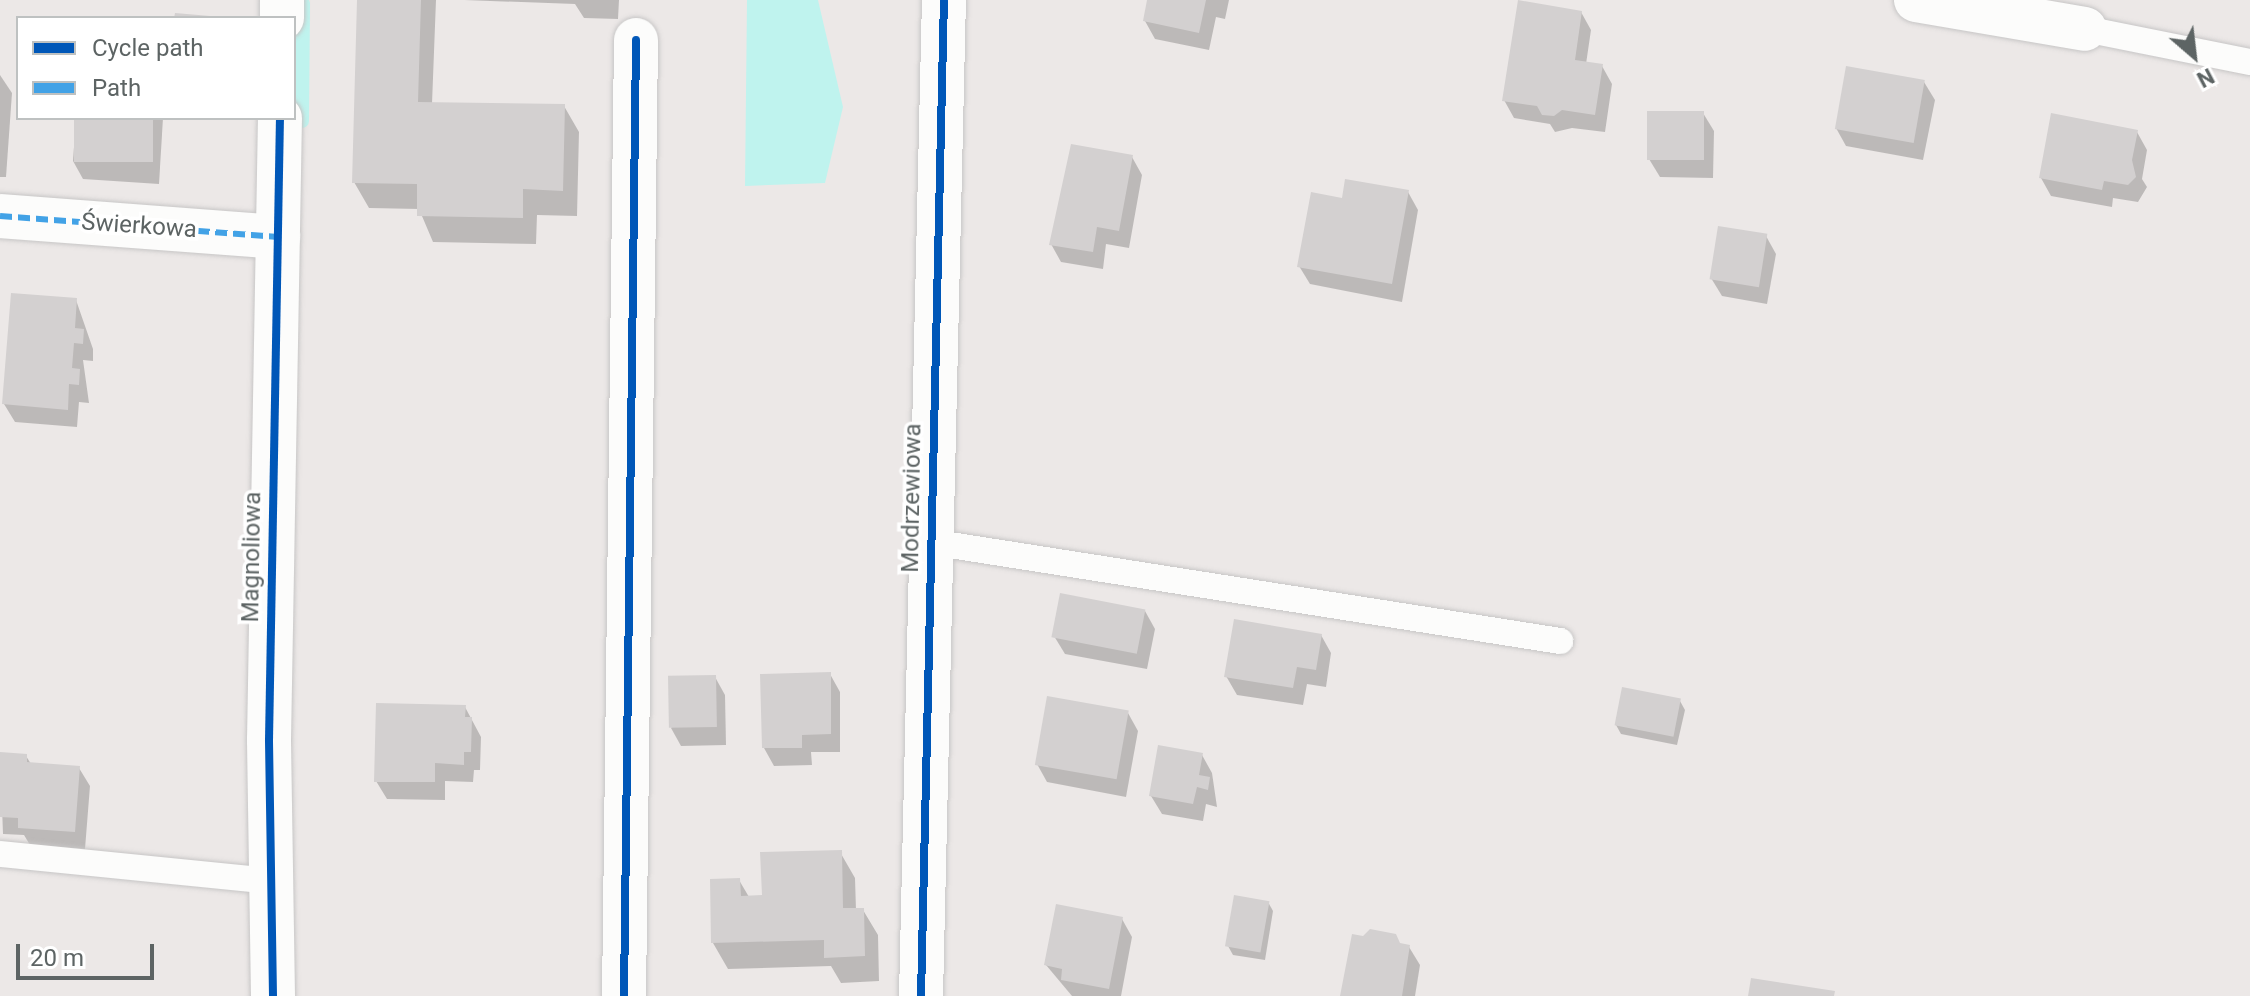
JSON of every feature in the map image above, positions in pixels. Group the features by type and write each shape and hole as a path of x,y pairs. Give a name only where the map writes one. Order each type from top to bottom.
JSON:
{"street":[{"name":"Modrzewiowa","path":"921,996 944,0"},
{"path":"1916,0 2085,29"},
{"path":"624,996 636,40"},
{"name":"Magnoliowa","path":"273,996 280,120"},
{"name":"Świerkowa","path":"0,216 278,237"}],"lane":[{"path":"2085,29 2250,62"},
{"path":"931,542 1560,641"},
{"path":"0,854 272,881"}],"water":[{"path":"747,0 818,0 843,107 825,183 745,186"}],"building":[{"path":"357,0 421,0 418,102 565,104 563,191 523,189 523,218 417,216 417,184 352,183"},
{"path":"1147,0 1206,0 1199,33 1143,21"},
{"path":"1518,0 1582,11 1575,60 1603,64 1595,115 1562,110 1554,116 1542,115 1537,106 1502,101"},
{"path":"175,13 210,16 174,16"},
{"path":"1846,66 1925,80 1914,143 1835,129"},
{"path":"1647,111 1704,111 1704,160 1647,160"},
{"path":"2051,113 2138,130 2132,160 2136,177 2128,185 2104,181 2102,190 2039,178"},
{"path":"74,120 153,120 153,162 74,162"},
{"path":"1071,144 1133,155 1119,231 1097,227 1093,252 1049,245"},
{"path":"1345,179 1409,190 1392,284 1297,267 1311,192 1342,198"},
{"path":"1718,226 1767,234 1759,287 1710,279"},
{"path":"11,293 77,298 75,328 84,329 83,344 74,343 72,368 80,369 79,385 69,384 68,410 2,404"},
{"path":"1060,593 1145,610 1137,654 1051,637"},
{"path":"1234,619 1322,634 1316,670 1297,667 1293,688 1224,677"},
{"path":"831,672 831,734 802,735 802,748 762,748 760,674"},
{"path":"716,675 717,727 669,728 668,676"},
{"path":"1622,687 1681,698 1673,737 1615,725"},
{"path":"1047,696 1129,710 1117,779 1035,765"},
{"path":"376,703 466,705 465,717 472,717 471,752 464,752 464,765 435,763 435,782 374,782"},
{"path":"1158,745 1203,753 1199,775 1210,777 1208,790 1197,787 1193,804 1149,796"},
{"path":"0,752 27,754 27,762 80,766 75,832 18,828 18,818 0,817"},
{"path":"842,850 843,908 864,908 865,956 824,958 824,940 711,943 710,879 740,878 741,896 762,895 760,852"},
{"path":"1234,895 1269,901 1260,952 1225,946"},
{"path":"1056,904 1123,917 1109,989 1061,980 1062,969 1044,965"},
{"path":"1370,929 1396,934 1400,943 1410,945 1402,996 1340,996 1352,934 1363,936"},
{"path":"1751,978 1835,991 1834,996 1748,996"}],"waterway":[{"path":"302,121 303,4"}],"marked path":[{"path":"0,216 278,237"}],"cycle path":[{"path":"921,996 944,0"},
{"path":"624,996 636,40"},
{"path":"273,996 269,740 280,120"}]}
